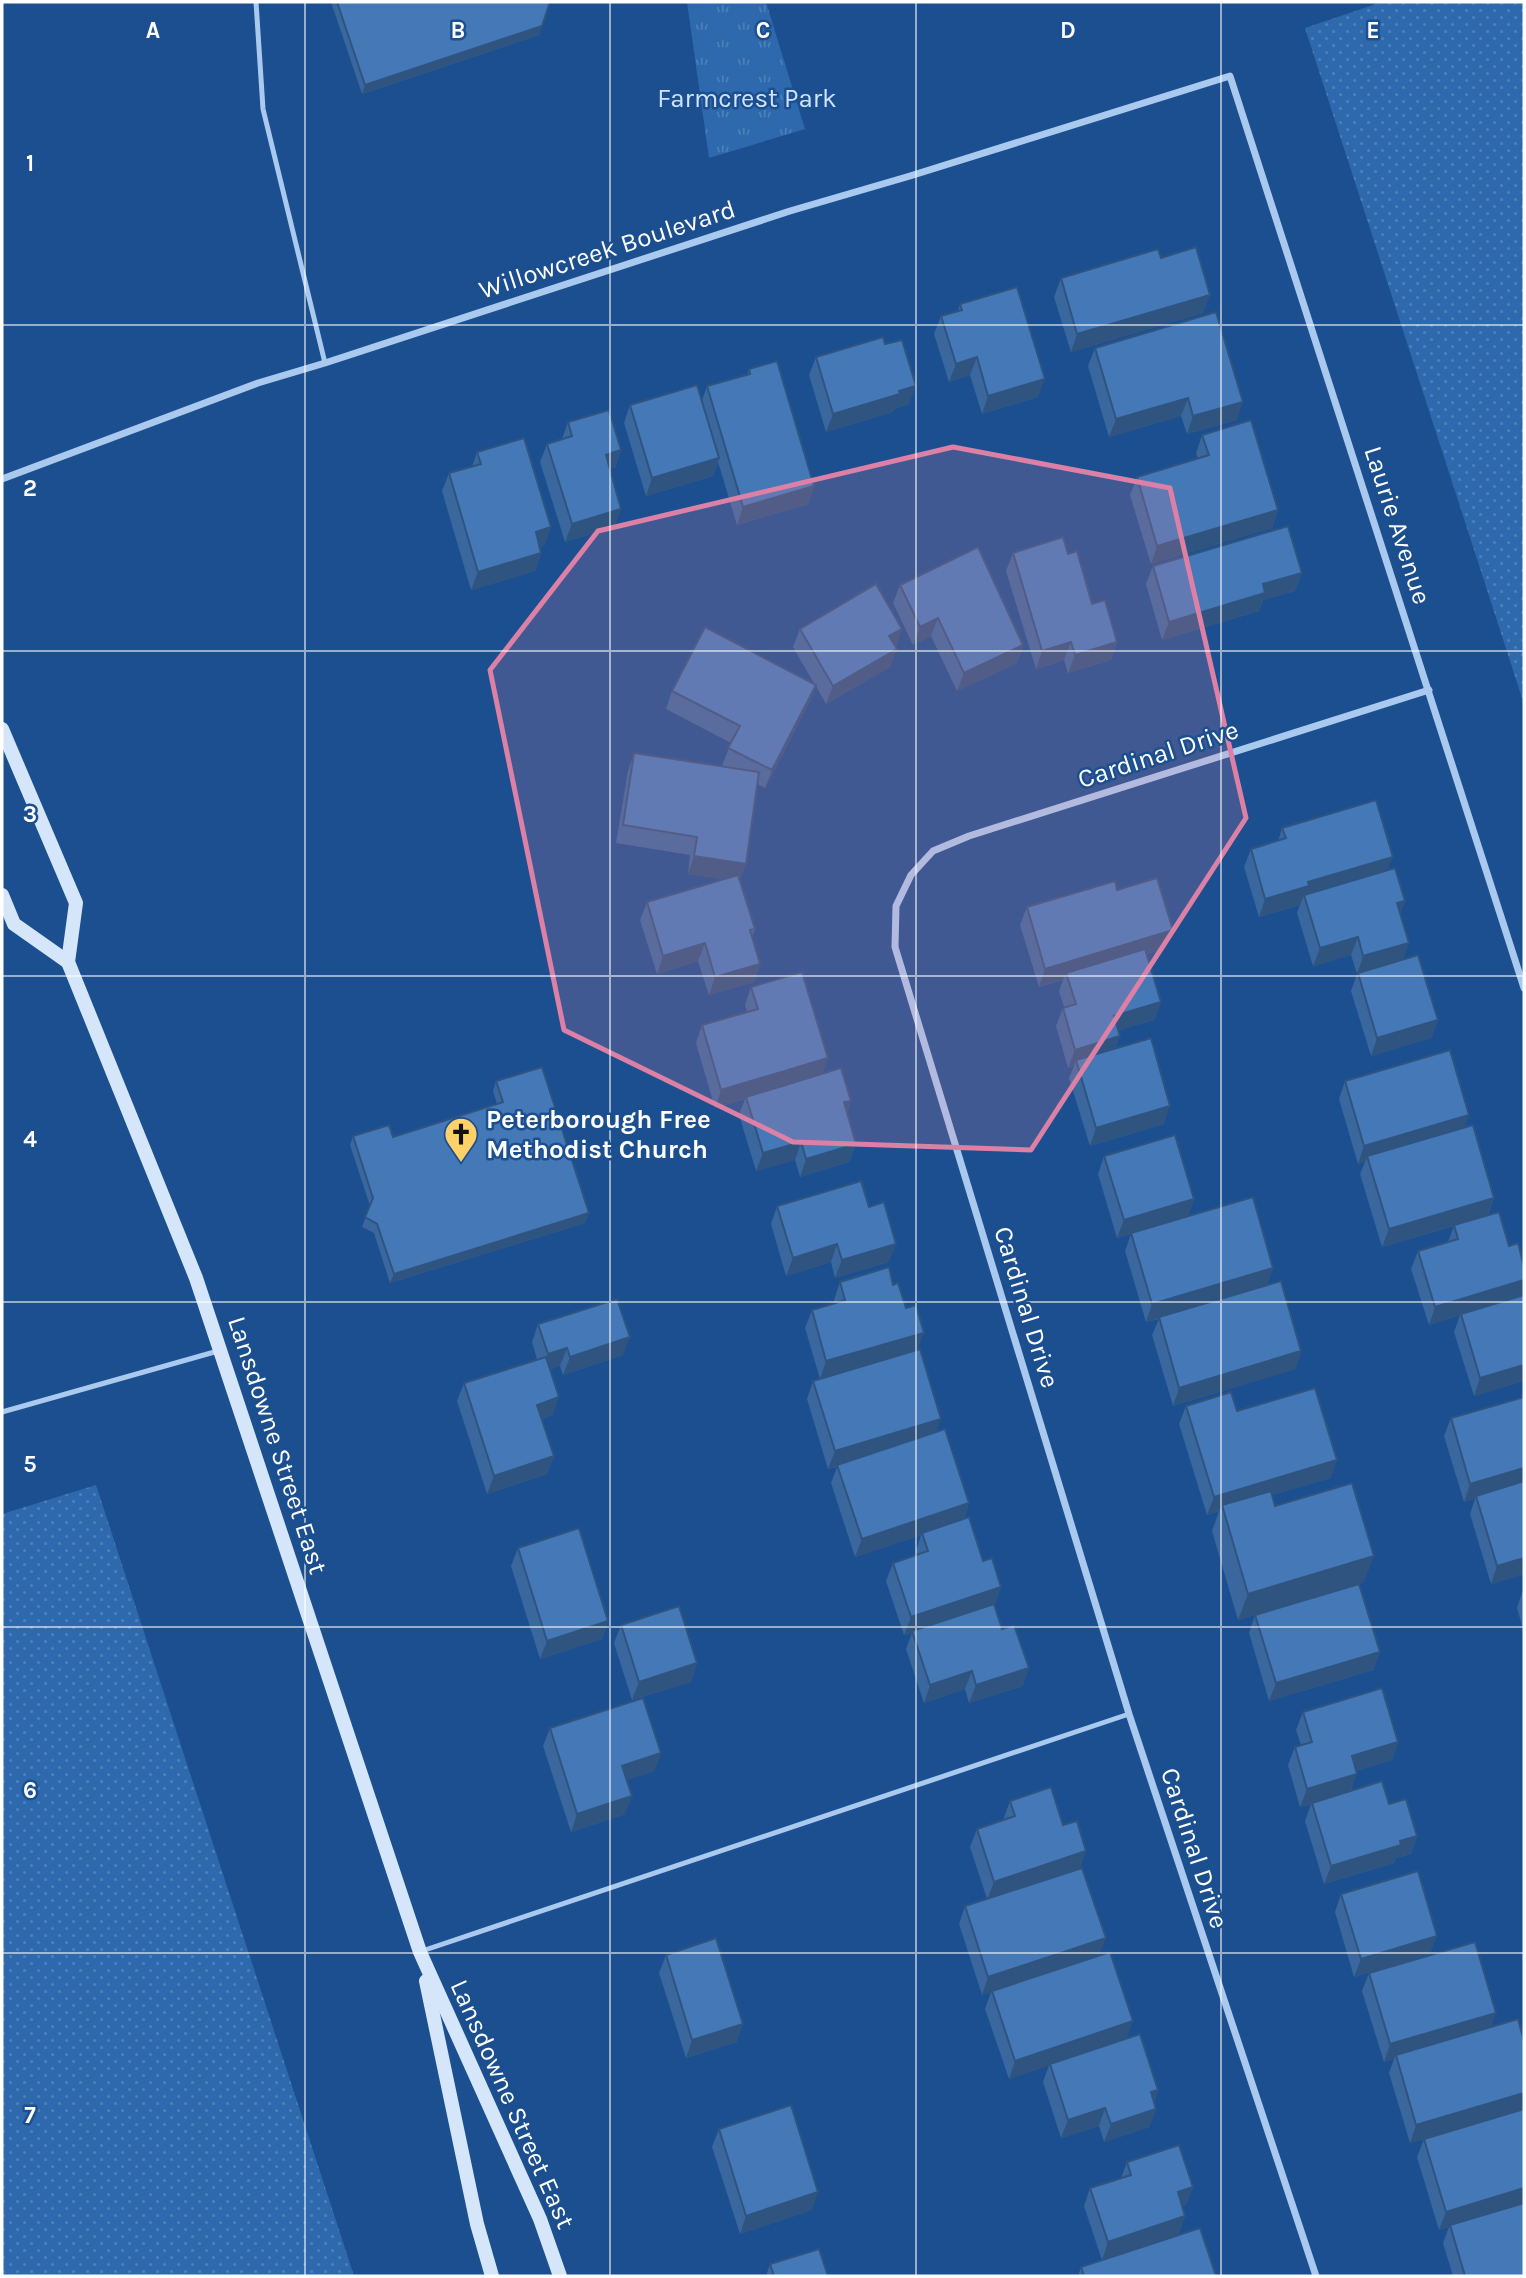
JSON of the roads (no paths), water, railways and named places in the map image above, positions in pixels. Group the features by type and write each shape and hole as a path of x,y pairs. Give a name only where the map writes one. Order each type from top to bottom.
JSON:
{"main road":[{"name":"Lansdowne Street East","path":"2,729 76,903 68,962 197,1278 419,1952 540,2219 560,2276"},
{"path":"2,895 14,924 68,962"},
{"name":"Lansdowne Street East","path":"419,1952 477,2224 492,2276"}],"street":[{"name":"Willowcreek Boulevard","path":"2,479 258,383 790,211 1230,76"},
{"name":"Laurie Avenue","path":"1230,76 1524,988"},
{"name":"Cardinal Drive","path":"1316,2276 1129,1714 895,947 896,906 911,875 933,850 969,836 1429,690"}],"lane":[{"path":"256,2 263,109 325,363"},
{"path":"2,1412 220,1350"},
{"path":"419,1952 1129,1714"}],"place":[{"name":"Peterborough Free Methodist Church","path":"461,1164"}],"park label":[{"name":"Farmcrest Park","path":"747,98"}]}
